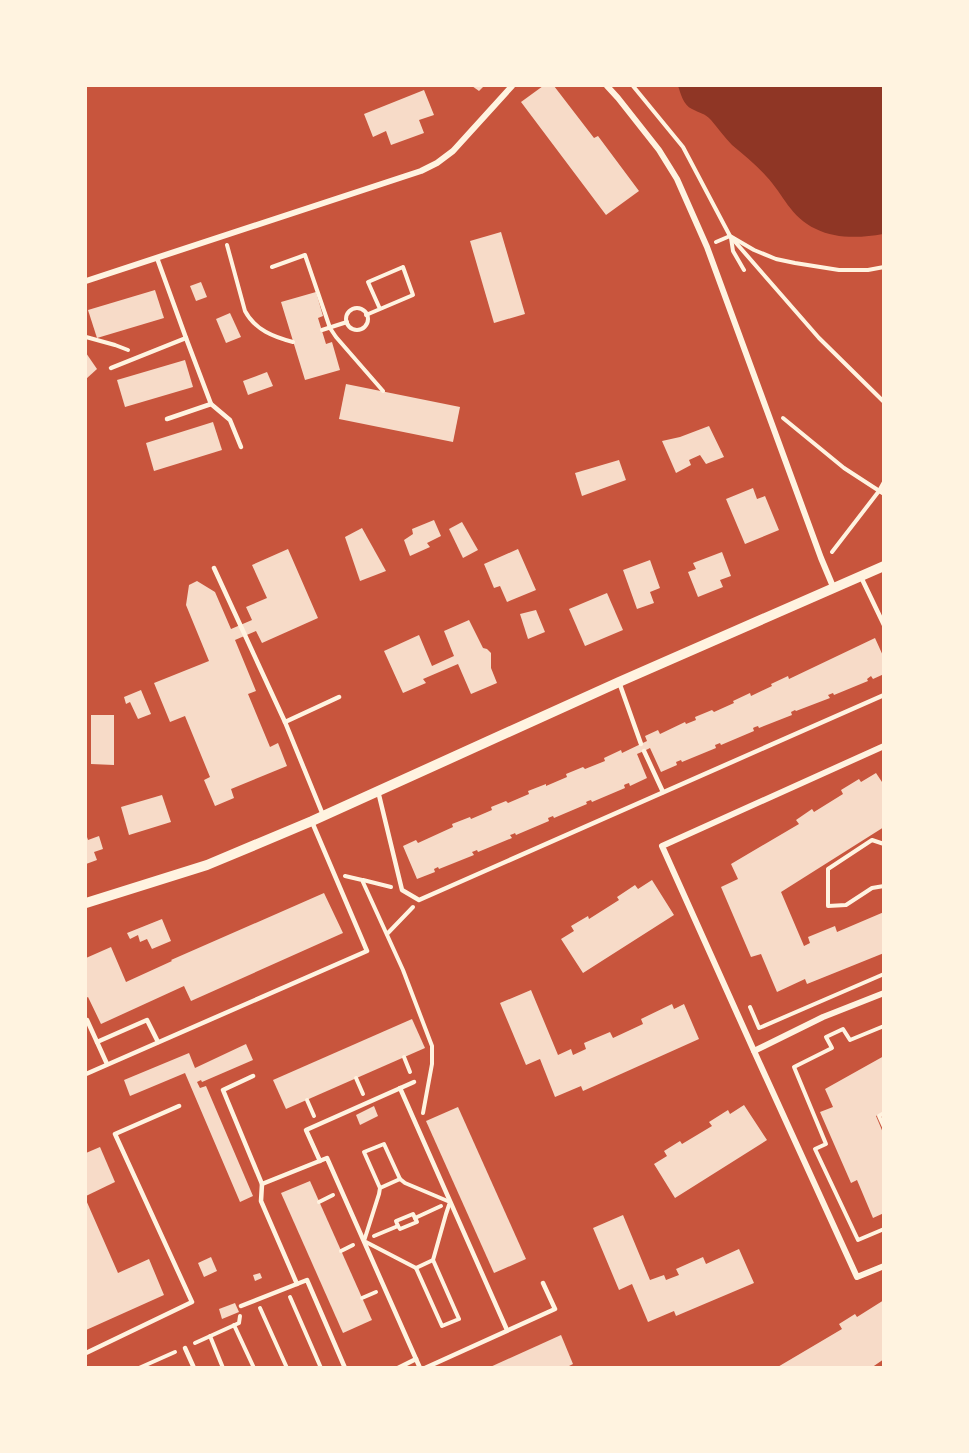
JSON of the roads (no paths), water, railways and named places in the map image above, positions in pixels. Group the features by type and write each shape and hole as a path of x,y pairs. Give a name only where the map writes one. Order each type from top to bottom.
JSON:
{"street":[{"path":"86,281 421,171 453,151 512,86"},
{"path":"607,86 659,150 677,179 707,247 834,589"},
{"path":"86,903 207,865 884,566"},
{"path":"884,746 662,846 857,1277 884,1266"},
{"path":"754,1051 823,1017 884,993"}],"lane":[{"path":"157,258 211,404 230,420 241,447"},
{"path":"111,368 186,338"},
{"path":"167,419 211,404"},
{"path":"214,568 285,722 323,815"},
{"path":"861,577 884,625"},
{"path":"619,682 641,744"},
{"path":"378,791 402,890 419,900 884,695"},
{"path":"285,722 339,697"},
{"path":"644,751 663,792"},
{"path":"86,1074 367,951 312,820"},
{"path":"87,1020 107,1064"},
{"path":"97,1042 147,1020 158,1042"},
{"path":"253,1076 223,1090 262,1184 261,1201 297,1284"},
{"path":"320,1161 306,1130 414,1082"},
{"path":"400,1088 507,1330"},
{"path":"86,1353 192,1302 115,1134 179,1106"},
{"path":"262,1184 327,1158 420,1368"},
{"path":"241,1306 307,1280 345,1368"},
{"path":"425,1368 555,1309 543,1283"},
{"path":"185,1348 194,1368"},
{"path":"398,1368 416,1359"}]}
